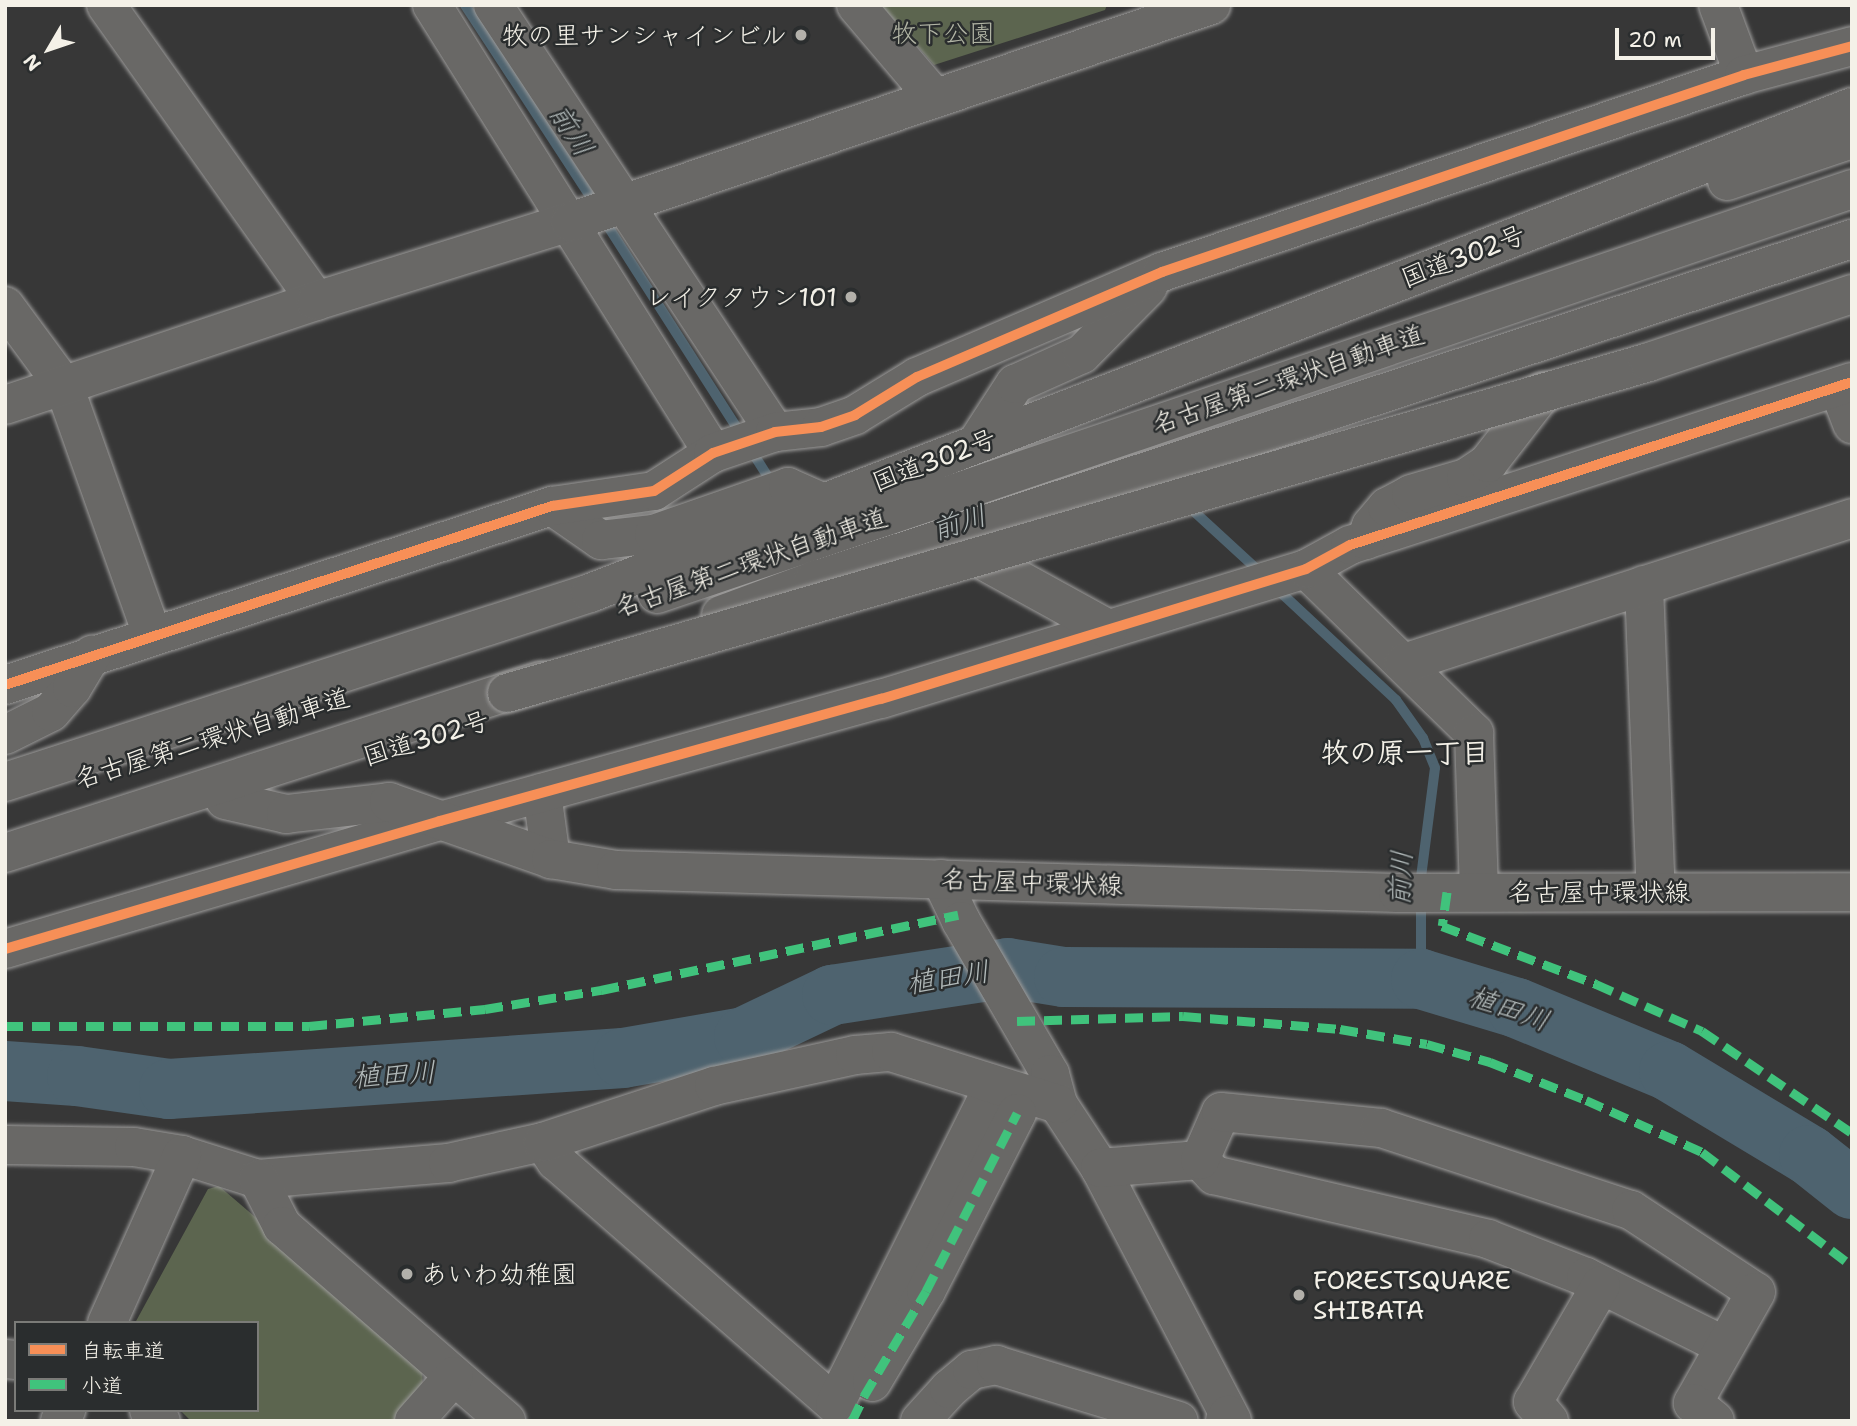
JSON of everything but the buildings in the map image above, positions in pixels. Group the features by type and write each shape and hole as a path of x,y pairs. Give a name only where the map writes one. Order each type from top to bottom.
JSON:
{"main road":[{"path":"106,5 316,301"},
{"path":"432,5 573,220 718,452"},
{"path":"494,5 767,435"},
{"path":"856,5 935,98"},
{"path":"5,405 316,301 573,220 935,98 1159,13 1211,5"},
{"path":"1717,5 1744,75"},
{"path":"5,685 552,506 654,491 718,452 767,435 821,427 855,415 917,377 1162,272 1744,75 1852,46"},
{"name":"国道302号","path":"5,782 590,593 668,545 822,503 1852,107"},
{"path":"492,650 1080,419 1590,227 1852,139"},
{"name":"名古屋第二環状自動車道","path":"5,804 492,650 1852,189"},
{"name":"名古屋第二環状自動車道","path":"5,853 507,693 813,581 1852,239"},
{"path":"976,444 1014,384 1082,354 1162,272"},
{"path":"507,693 1648,362 1852,295"},
{"name":"国道302号","path":"5,873 225,800 1852,295"},
{"path":"5,306 64,386 152,635"},
{"path":"5,949 440,821 881,699 1306,569 1350,545 1845,385 1852,424"},
{"path":"1366,540 1371,526 1387,506 1411,494 1466,478 1488,463 1543,392"},
{"path":"552,506 601,540 668,545 788,486 822,503"},
{"path":"1404,663 1852,518"},
{"path":"988,563 1108,629"},
{"path":"1306,569 1474,733 1463,892"},
{"path":"1644,585 1656,892"},
{"path":"5,735 51,712 72,688 92,655"},
{"path":"542,793 551,859"},
{"name":"名古屋中環状線","path":"225,800 286,814 389,802 551,859 616,870 1398,893 1852,892"},
{"path":"940,879 1100,1168 1228,1419"},
{"path":"5,1145 134,1147 183,1155 258,1179 448,1164 543,1142 714,1086 855,1055 891,1052 1005,1100 1054,1089"},
{"path":"543,1142 555,1161 835,1405 1005,1100"},
{"path":"852,1421 926,1290 1005,1100"},
{"path":"1200,1160 1221,1112 1381,1128 1631,1210 1756,1292 1693,1403 1715,1421"},
{"path":"108,1321 183,1155"},
{"path":"1100,1168 1200,1160"},
{"path":"1200,1160 1214,1175 1488,1239 1601,1285 1725,1346"},
{"path":"258,1179 282,1226 506,1421"},
{"path":"1549,1421 1533,1402 1601,1285"},
{"path":"920,1421 949,1389 972,1370 996,1365 1179,1421"},
{"path":"414,1421 454,1376"}],"green space":[{"name":"牧下公園","path":"881,5 1107,5 1105,10 934,65"},
{"path":"219,1186 422,1360 423,1398 403,1421 191,1421 182,1412 259,1412 259,1321 136,1321 208,1189"}],"waterway":[{"name":"前川","path":"465,5 595,204"},
{"name":"前川","path":"604,220 741,434"},
{"name":"前川","path":"751,450 773,485"},
{"name":"前川","path":"1187,505 1261,573"},
{"name":"前川","path":"1277,589 1396,700 1423,738 1435,768 1420,885"},
{"name":"前川","path":"1421,900 1421,979"},
{"name":"植田川","path":"5,1071 77,1076 169,1089 623,1058 744,1037 832,995 1008,968 1064,977 1421,979 1517,1008 1669,1071 1809,1155 1852,1189"}],"marked path":[{"path":"1447,892 1442,926 1596,984 1702,1031 1852,1133"},
{"path":"5,1026 309,1026 485,1009 601,990 958,915"},
{"path":"1017,1021 1183,1016 1340,1029 1427,1044 1490,1062 1586,1100 1702,1152 1852,1266"},
{"path":"852,1421 926,1291 1017,1113"}],"cycle path":[{"path":"5,685 552,506 654,491 713,453 775,432 821,427 855,415 917,377 1162,272 1744,75 1852,46"},
{"path":"5,949 440,821 881,699 1306,569 1350,545 1852,382"}],"place":[{"name":"牧の里サンシャインビル","path":"801,35"},
{"name":"レイクタウン101","path":"851,297"},
{"name":"あいわ幼稚園","path":"407,1274"},
{"name":"FORESTSQUARE SHIBATA","path":"1299,1295"}],"district":[{"name":"牧の原一丁目","path":"1405,752"}]}
